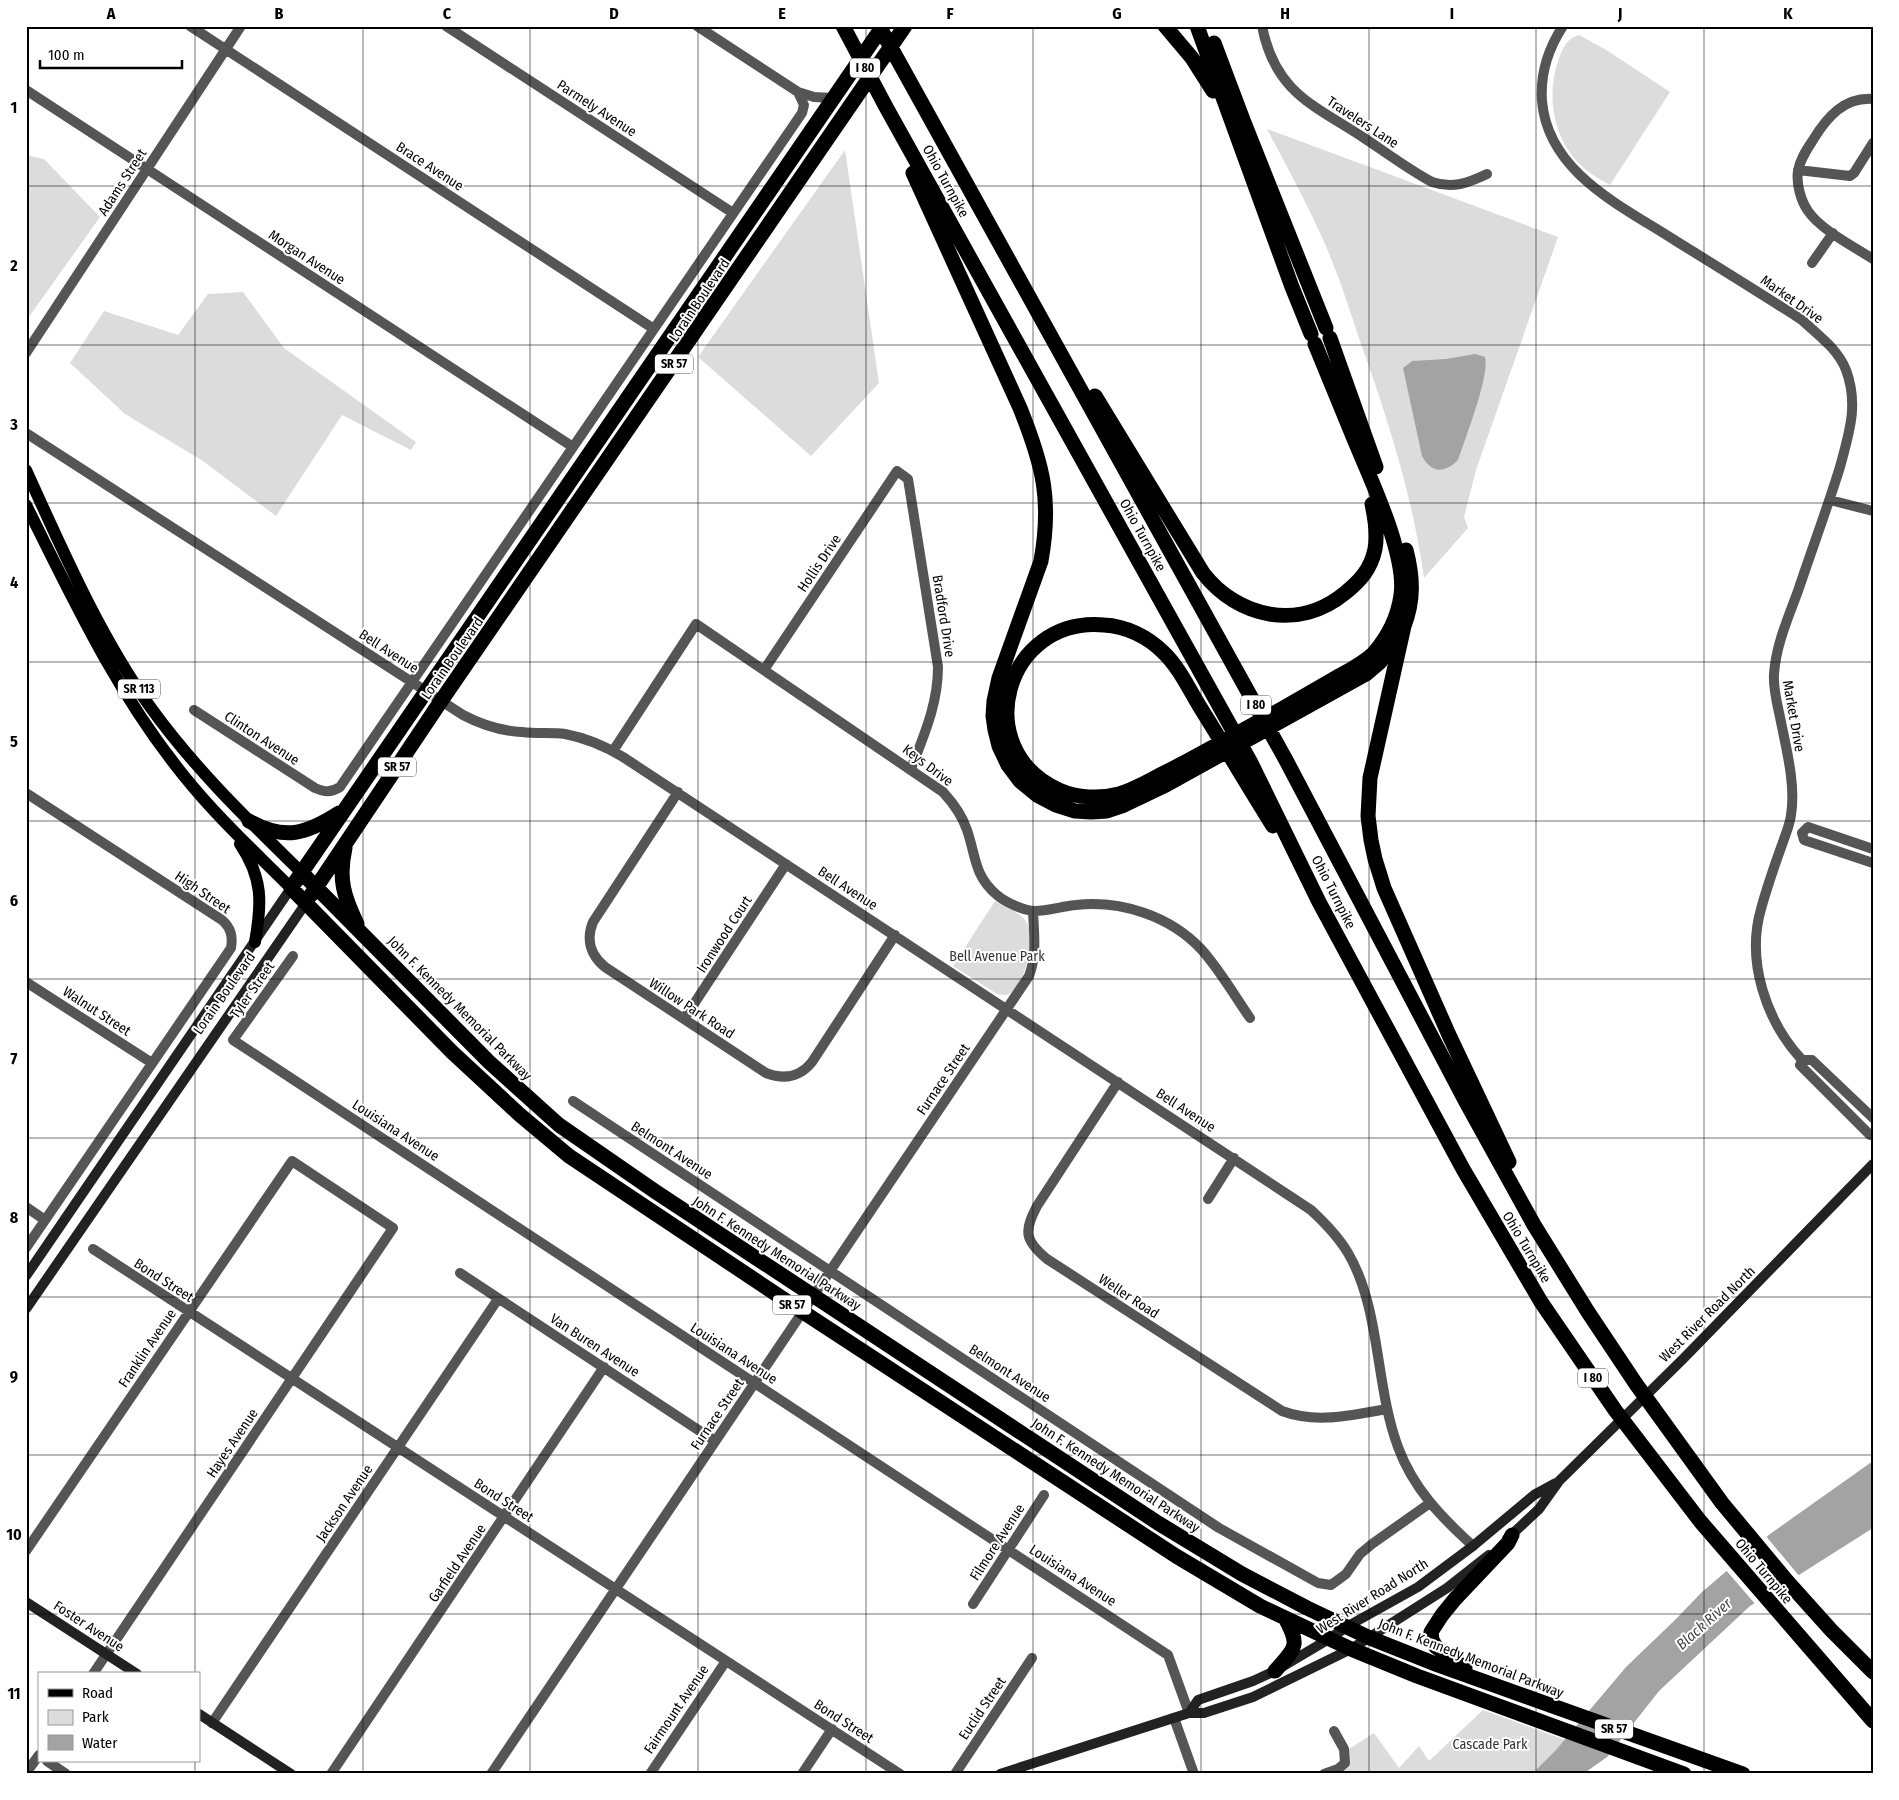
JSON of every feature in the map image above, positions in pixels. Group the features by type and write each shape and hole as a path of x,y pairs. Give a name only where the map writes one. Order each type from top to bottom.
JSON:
{"highway":[{"name":"Ohio Turnpike","path":"879,26 1287,762 1534,1225 1636,1384 1722,1503 1787,1581 1831,1630 1873,1672"},
{"name":"Lorain Boulevard","path":"292,888 883,26"},
{"name":"Lorain Boulevard","path":"306,903 352,832 883,61 905,26"},
{"path":"883,61 911,26"},
{"path":"1165,26 1205,77 1240,147"},
{"path":"1197,26 1240,147 1313,339 1364,463 1398,556 1402,583 1398,610 1388,634 1370,656 1295,707"},
{"path":"886,107 920,189 1020,408 1034,442 1042,471 1046,504 1041,561 999,678 994,701 995,730 1008,765 1020,781 1037,795 1056,805 1075,810 1106,811 1122,806 1295,707 1366,674 1380,662 1404,626 1410,612 1413,592 1409,562 1328,333 1243,120 1208,26"},
{"name":"Ohio Turnpike","path":"844,28 886,107 1251,763 1320,902 1463,1169 1540,1302 1615,1410 1700,1521 1873,1721"},
{"path":"1003,250 1058,334 1203,573 1212,585 1236,603 1264,614 1304,614 1330,604 1364,576 1375,550 1376,536 1375,519 1364,463"},
{"path":"1189,766 1114,795 1090,798 1052,787 1033,773 1024,763 1009,736 1007,702 1019,665 1034,647 1043,640 1066,629 1078,626 1104,625 1116,627 1152,642 1172,662 1320,902"},
{"path":"1404,626 1370,778 1368,816 1375,859 1384,888 1508,1160 1603,1335"},
{"path":"249,821 264,829 280,833 296,833 312,829 345,810"},
{"name":"SR 57","path":"352,832 345,849 342,866 342,884 346,902 362,935"},
{"name":"John F. Kennedy Memorial Parkway","path":"302,873 489,1062 559,1125 625,1172 1215,1559 1266,1588 1370,1638 1627,1733 1721,1764 1743,1774"},
{"name":"SR 57","path":"292,888 452,1052 549,1141 590,1171 802,1312 1176,1556 1233,1591 1351,1649 1684,1774"},
{"path":"1485,1681 1436,1647 1432,1640 1431,1632 1442,1615 1508,1543 1512,1535"},
{"path":"1275,1670 1294,1649 1294,1635 1285,1618"}],"main road":[{"name":"John F. Kennedy Memorial Parkway","path":"26,470 64,554 105,635 151,708 192,759 249,821 302,873"},
{"name":"SR 113","path":"26,505 81,616 112,672 163,749 185,777 225,821 292,888"},
{"path":"225,821 254,866 259,884 261,903 255,942"}],"street":[{"name":"Brace Avenue","path":"190,26 654,329"},
{"name":"Adams Street","path":"26,353 241,26"},
{"name":"Parmely Avenue","path":"446,26 733,214"},
{"path":"696,26 798,92 814,97 833,98"},
{"name":"Travelers Lane","path":"1262,26 1271,54 1282,76 1302,99 1432,182 1442,185 1458,185 1488,174"},
{"name":"Market Drive","path":"1563,26 1546,58 1541,92 1547,129 1556,149 1570,165 1608,198 1802,320 1829,345 1842,362 1851,388 1853,416 1830,500 1777,648 1774,676 1777,706 1791,777 1791,816 1760,911 1756,948 1758,971 1763,993 1777,1026 1802,1060"},
{"name":"Morgan Avenue","path":"26,90 574,447"},
{"name":"Lorain Boulevard","path":"315,788 328,792 340,787 802,113 804,104 798,92"},
{"path":"1873,99 1847,103 1830,116 1807,148 1798,170 1803,203 1812,216 1833,233 1873,259"},
{"path":"1798,170 1850,176 1873,144"},
{"path":"1812,263 1833,233"},
{"name":"Bell Avenue","path":"26,434 464,716 487,726 512,732 566,734 590,740 613,750 1311,1210 1331,1230 1348,1253 1364,1292 1392,1431 1405,1464 1430,1503 1473,1546"},
{"name":"Hollis Drive","path":"764,670 896,471"},
{"name":"Bradford Drive","path":"896,471 908,479 938,667 933,710 911,769"},
{"path":"1830,500 1873,511"},
{"name":"Keys Drive","path":"613,750 696,624 937,787 954,804 962,818 976,865 984,882 998,896 1015,905 1033,911 1079,904 1101,905 1131,909 1162,920 1200,948 1250,1018"},
{"name":"Clinton Avenue","path":"194,710 315,788"},
{"name":"Willow Park Road","path":"678,792 593,922 589,939 590,948 600,963 684,1019 766,1073 784,1078 793,1076 801,1072 812,1062 895,935"},
{"name":"High Street","path":"26,793 222,920 231,932 231,948 152,1063"},
{"path":"1802,833 1808,827 1873,849"},
{"path":"1787,828 1802,833"},
{"path":"1802,833 1804,840 1873,864"},
{"name":"Ironwood Court","path":"684,1019 786,864"},
{"name":"Lorain Boulevard","path":"26,1276 292,888"},
{"name":"Lorain Boulevard","path":"26,1309 306,903"},
{"name":"Furnace Street","path":"491,1774 1029,976 1036,952 1033,911"},
{"name":"Tyler Street","path":"233,1040 292,956"},
{"name":"Walnut Street","path":"26,982 152,1063"},
{"name":"Louisiana Avenue","path":"233,1040 1168,1655 1189,1713"},
{"name":"Market Drive","path":"1802,1060 1812,1060 1873,1118"},
{"name":"Market Drive","path":"1802,1060 1800,1065 1871,1136 1873,1135"},
{"path":"26,1248 152,1063"},
{"name":"Weller Road","path":"1118,1082 1037,1206 1029,1222 1028,1236 1034,1248 1047,1259 1282,1411 1307,1418 1325,1419 1387,1409"},
{"name":"Belmont Avenue","path":"573,1101 1219,1528 1318,1583 1331,1584 1346,1574 1360,1554 1430,1503"},
{"path":"1208,1200 1234,1158"},
{"name":"Hayes Avenue","path":"94,1672 393,1228 292,1161"},
{"name":"Franklin Avenue","path":"26,1551 292,1161"},
{"name":"West River Road North","path":"1000,1774 1189,1713 1204,1713 1253,1697 1351,1649 1447,1588 1512,1535 1539,1509 1559,1481 1873,1164"},
{"path":"26,1207 45,1220"},
{"name":"Bond Street","path":"93,1249 900,1774"},
{"name":"Van Buren Avenue","path":"460,1273 715,1441"},
{"name":"Jackson Avenue","path":"212,1723 498,1299"},
{"name":"Garfield Avenue","path":"331,1774 604,1368"},
{"name":"West River Road North","path":"1189,1713 1198,1700 1253,1681 1275,1670 1418,1586 1473,1546 1534,1495 1559,1481"},
{"name":"Filmore Avenue","path":"973,1604 1044,1495"},
{"name":"Foster Avenue","path":"26,1602 134,1672"},
{"name":"Euclid Street","path":"955,1774 1032,1658"},
{"name":"Fairmount Avenue","path":"650,1774 726,1660"},
{"path":"200,1715 291,1774"},
{"path":"1174,1718 1194,1774"},
{"path":"802,1774 832,1729"},
{"path":"1324,1774 1338,1770 1345,1763 1344,1749 1334,1731"},
{"path":"26,1774 38,1756"},
{"path":"48,1762 66,1774"}],"green space":[{"path":"1579,35 1608,51 1670,92 1610,185 1590,173 1574,158 1560,134 1555,120 1552,92 1557,65 1567,43"},
{"path":"1267,129 1558,237 1476,470 1464,517 1468,528 1424,578 1413,518 1398,459 1381,401 1344,294 1318,229"},
{"path":"845,150 879,383 811,456 698,357"},
{"path":"26,155 44,159 100,217 26,321"},
{"path":"243,292 284,348 416,442 411,450 342,415 276,516 203,461 125,414 70,363 104,311 178,335 208,294"},
{"name":"Bell Avenue Park","path":"995,901 1024,919 1030,930 1030,949 1022,978 1012,992 1005,995 997,994 953,966"},
{"name":"Cascade Park","path":"1483,1710 1582,1746 1554,1774 1339,1774 1347,1768 1349,1749 1374,1733 1399,1768 1419,1746 1429,1761"}],"water":[{"path":"1475,354 1485,357 1486,366 1476,407 1458,460 1448,468 1438,470 1429,466 1422,456 1403,368 1412,361 1446,359"},
{"name":"Black River","path":"1873,1461 1873,1528 1750,1606 1659,1691 1607,1757 1583,1774 1532,1774 1556,1750 1626,1667 1702,1592 1770,1534"}],"pier":[{"path":"1765,1535 1800,1577 1756,1605 1725,1569"}]}
